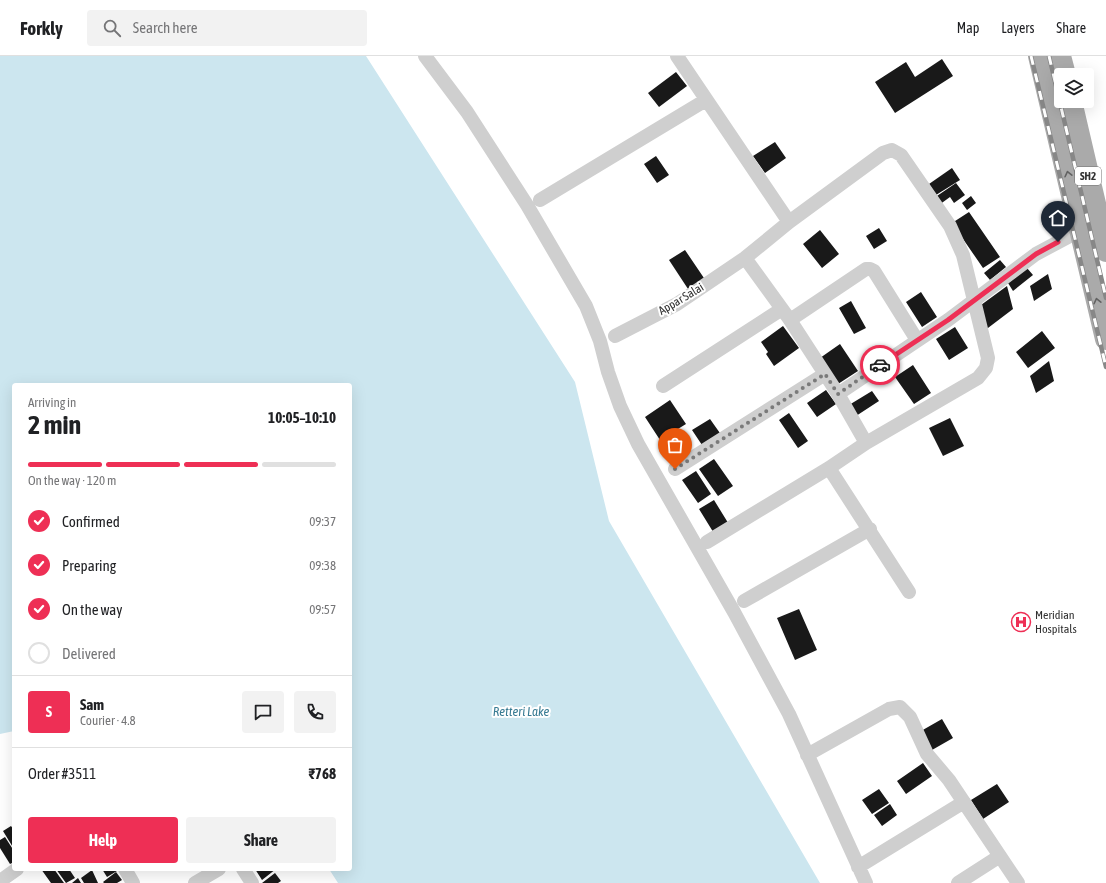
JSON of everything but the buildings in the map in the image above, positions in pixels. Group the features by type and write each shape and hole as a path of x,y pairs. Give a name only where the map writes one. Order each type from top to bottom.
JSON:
{"main road":[{"name":"SH2","path":"1040,56 1106,338"},
{"path":"1060,56 1063,68"},
{"name":"SH2","path":"1073,108 1106,251"}],"street":[{"path":"425,56 467,112 569,274 586,306 600,341 608,372 620,406 638,444 738,619 789,714 866,883"},
{"path":"677,56 789,222"},
{"path":"540,200 706,100"},
{"name":"Appar Salai","path":"614,336 676,304 745,258 789,222 882,153 892,150 901,155 950,226 963,255 988,358 986,368 978,378 866,443 829,468 707,542"},
{"path":"838,394 948,320 1036,254 1081,230"},
{"path":"745,258 786,315 825,374 866,443"},
{"path":"663,386 866,269 874,271 917,340"},
{"path":"675,469 825,374"},
{"path":"829,468 909,592"},
{"path":"744,601 870,530"},
{"path":"807,755 889,709 900,707 910,717 927,754 949,780 1018,883"},
{"path":"858,867 964,802"},
{"path":"958,883 1000,856"},
{"path":"0,881 14,871"},
{"path":"125,871 133,883"},
{"path":"195,883 216,871"},
{"path":"244,871 252,883"}],"water":[{"name":"Retteri Lake","path":"0,56 366,56 575,382 609,521 820,883 338,883 330,871 352,871 352,383 12,383 12,731 0,734"}],"railway":[{"path":"1031,56 1106,367"},
{"path":"1049,56 1106,298"}],"way so far":[{"path":"675,469 825,374 838,394 880,365"}],"place":[{"name":"Meridian Hospitals","path":"1021,622"}],"route":[{"path":"880,365 948,320 1036,254 1058,242"}]}
